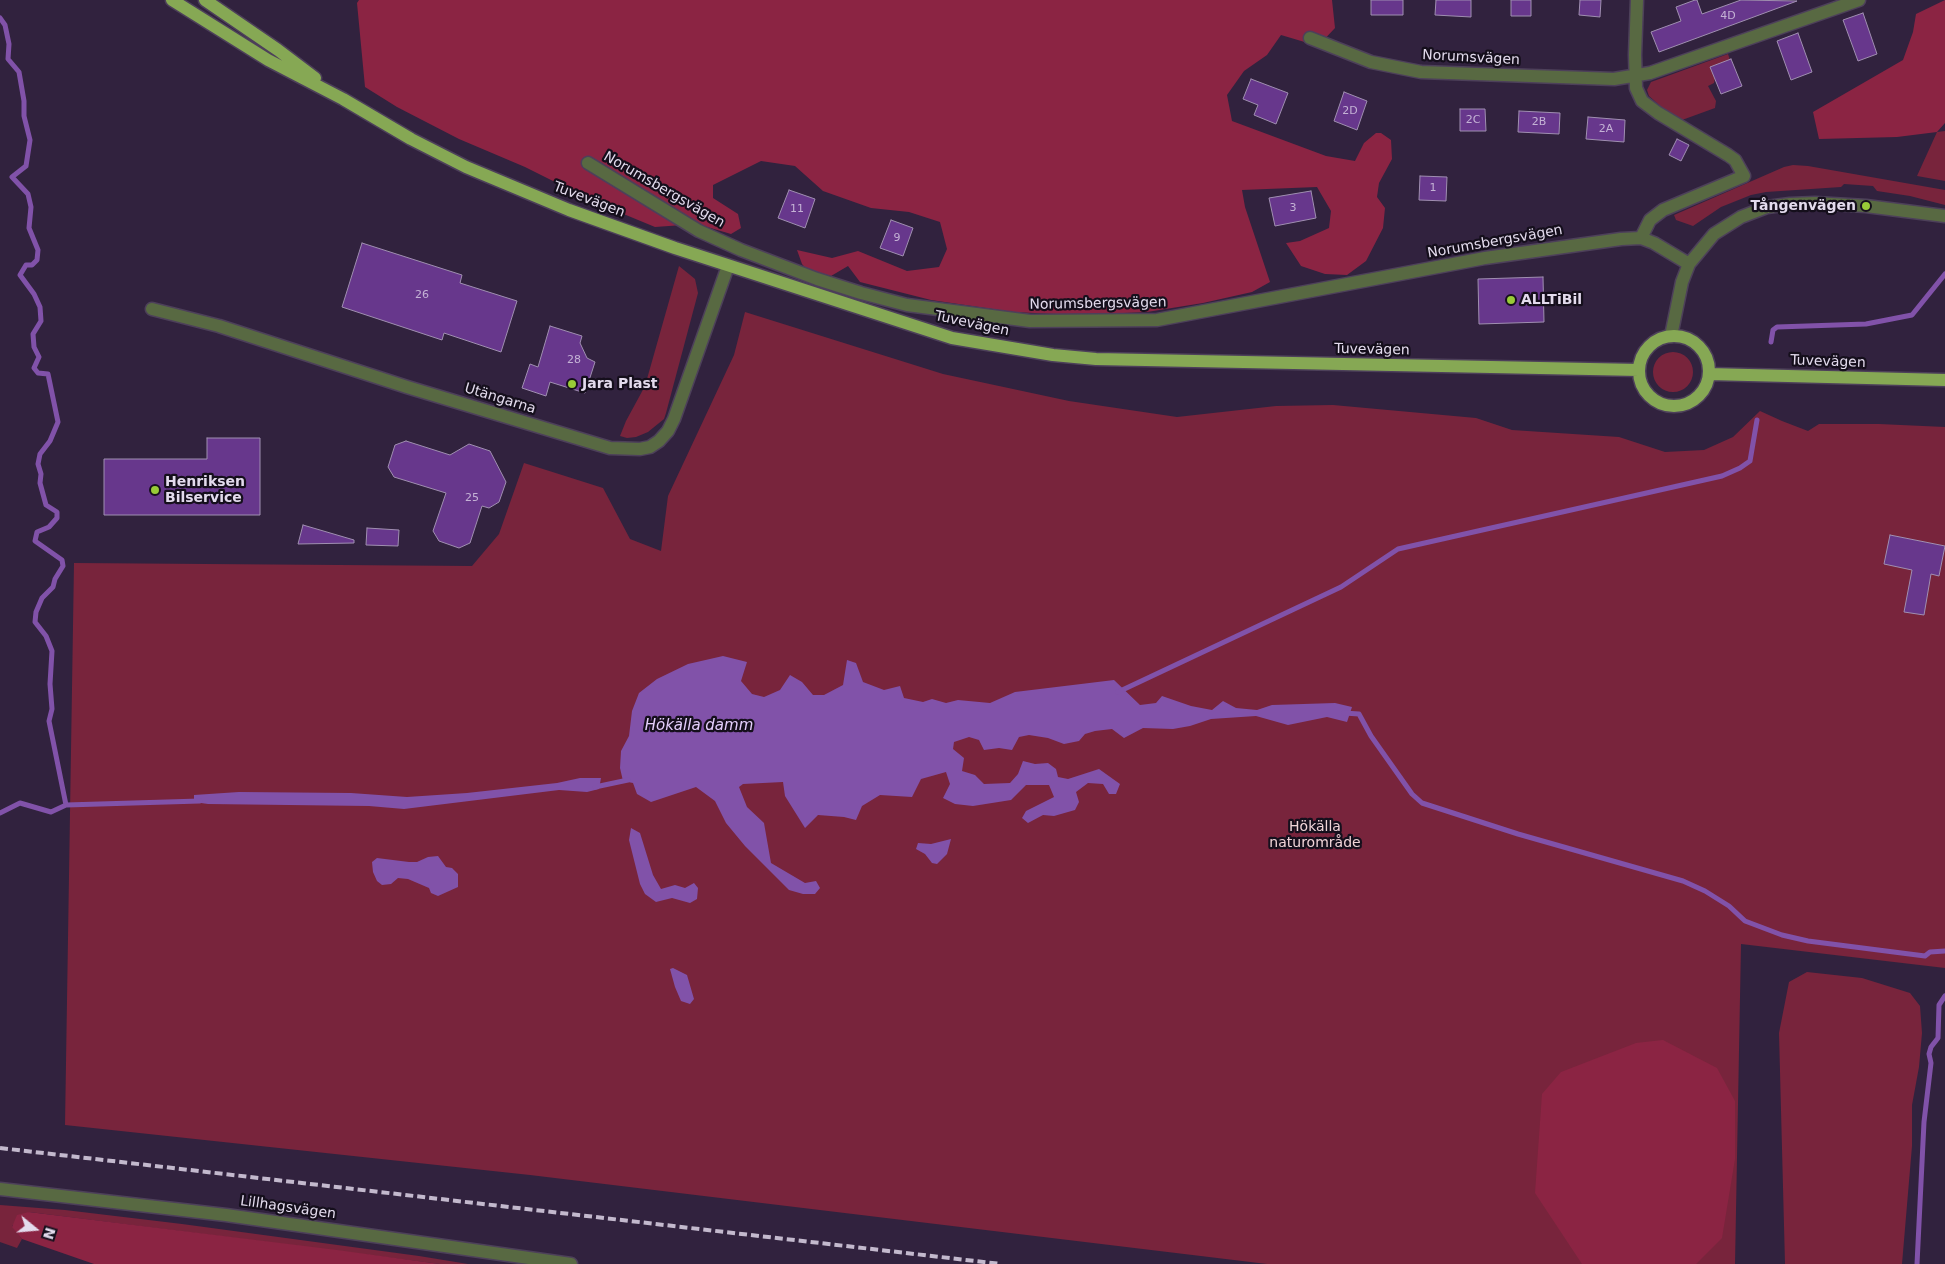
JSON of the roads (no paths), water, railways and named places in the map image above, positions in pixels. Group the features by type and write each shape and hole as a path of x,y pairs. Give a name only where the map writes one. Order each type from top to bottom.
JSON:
{"main road":[{"name":"Tuvevägen","path":"172,0 268,60 343,99 411,139 475,171 569,210 728,266 952,338 1053,355 1096,359 1639,370"},
{"name":"Tuvevägen","path":"205,0 278,50 343,99"},
{"path":"1672,336 1680,336 1696,344 1706,357 1710,374 1708,383 1698,398 1682,406 1672,407 1655,401 1648,396 1643,388 1639,370 1640,362 1649,347 1655,342 1672,336"},
{"name":"Tuvevägen","path":"1710,374 1945,380"}],"street":[{"path":"1637,0 1636,88 1642,101 1658,113 1735,160 1744,176 1663,210 1650,220 1641,238"},
{"path":"1636,77 1859,0"},
{"name":"Norumsvägen","path":"1310,38 1371,62 1421,72 1608,79 1636,77"},
{"name":"Norumsbergsvägen","path":"588,163 699,231 741,250 817,279 907,305 1030,321 1157,320 1485,258 1586,242 1641,238 1654,243 1689,264"},
{"path":"1672,336 1682,282 1689,264 1714,234 1741,217 1767,208 1790,204 1815,203 1866,206 1945,216"},
{"name":"Utängarna","path":"152,309 219,326 407,387 610,448 640,449 650,447 659,441 668,431 674,419 728,266"},
{"name":"Lillhagsvägen","path":"0,1189 226,1215 523,1260 572,1264"}],"water":[{"name":"Hökälla damm","path":"723,656 747,662 741,681 752,694 764,697 780,690 790,675 802,682 813,695 824,695 843,685 847,660 856,663 863,682 884,690 900,686 904,698 923,702 932,699 946,703 958,700 990,703 1015,692 1114,680 1140,705 1156,703 1162,696 1191,706 1212,710 1223,701 1236,708 1257,710 1272,705 1335,703 1352,707 1347,722 1327,717 1288,725 1256,716 1211,719 1173,729 1143,728 1124,738 1112,729 1095,731 1085,734 1079,741 1064,744 1048,738 1029,735 1019,737 1012,750 999,748 984,750 979,740 969,737 954,742 953,749 964,758 962,771 975,775 984,784 1010,783 1018,774 1023,761 1035,764 1048,763 1056,769 1058,777 1068,779 1099,769 1120,784 1116,794 1109,794 1103,784 1088,783 1076,792 1079,802 1075,810 1054,816 1043,815 1028,823 1022,818 1026,811 1054,797 1049,785 1026,785 1011,800 973,806 955,804 943,798 950,784 946,772 921,779 912,797 880,795 862,806 856,820 818,815 805,828 785,796 783,782 743,784 739,787 747,807 764,823 771,863 805,883 816,881 820,888 815,894 803,894 789,890 745,846 726,823 715,801 696,787 651,802 637,794 633,783 623,781 620,768 621,751 629,736 632,711 639,693 657,679 688,664"},
{"path":"580,778 601,778 599,789 587,792 559,790 404,809 369,806 208,804 194,802 194,795 239,792 351,793 407,797 467,793 557,783"},
{"path":"631,828 640,833 653,875 661,889 675,885 685,888 694,883 698,888 697,899 690,903 672,898 656,902 645,894 640,884 629,840"},
{"path":"951,839 947,854 937,864 932,863 925,854 916,849 918,843 931,844"},
{"path":"438,856 446,867 452,868 458,874 458,887 438,896 431,893 429,888 408,879 398,878 391,884 382,885 377,881 373,872 372,862 377,858 417,862 428,857"},
{"path":"673,968 687,975 694,999 690,1004 681,1001 670,969"}],"waterway":[{"path":"0,18 5,25 9,44 8,59 19,72 24,101 24,116 30,140 26,166 12,177 28,194 31,207 29,228 38,250 37,260 32,265 26,265 20,275 34,294 40,307 41,321 33,334 34,347 39,357 34,368 38,373 48,374 58,422 50,441 40,454 38,464 41,474 40,483 46,505 57,512 57,518 49,527 37,532 35,541 62,560 63,566 55,579 53,587 42,598 36,612 35,622 46,636 52,651 50,684 52,709 49,721 66,805"},
{"path":"1771,342 1773,330 1777,327 1866,324 1912,315 1945,274"},
{"path":"1118,692 1341,587 1398,549 1722,476 1750,461 1757,420"},
{"path":"1344,713 1359,714 1371,736 1412,794 1422,803 1518,834 1683,881 1705,891 1729,906 1745,921 1782,935 1808,941 1925,956 1930,952 1945,951"},
{"path":"595,787 628,780"},
{"path":"0,813 20,803 51,812 66,805 200,801"},
{"path":"1917,1264 1924,1122 1931,1063 1929,1054 1931,1047 1938,1038 1939,1005 1945,996"}],"railway":[{"path":"0,1148 1001,1264"}],"place":[{"name":"Tångenvägen","path":"1866,206"},
{"name":"ALLTiBil","path":"1511,300"},
{"name":"Jara Plast","path":"572,384"},
{"name":"Henriksen Bilservice","path":"155,490"}],"park label":[{"name":"Hökälla naturområde","path":"1315,836"}]}
